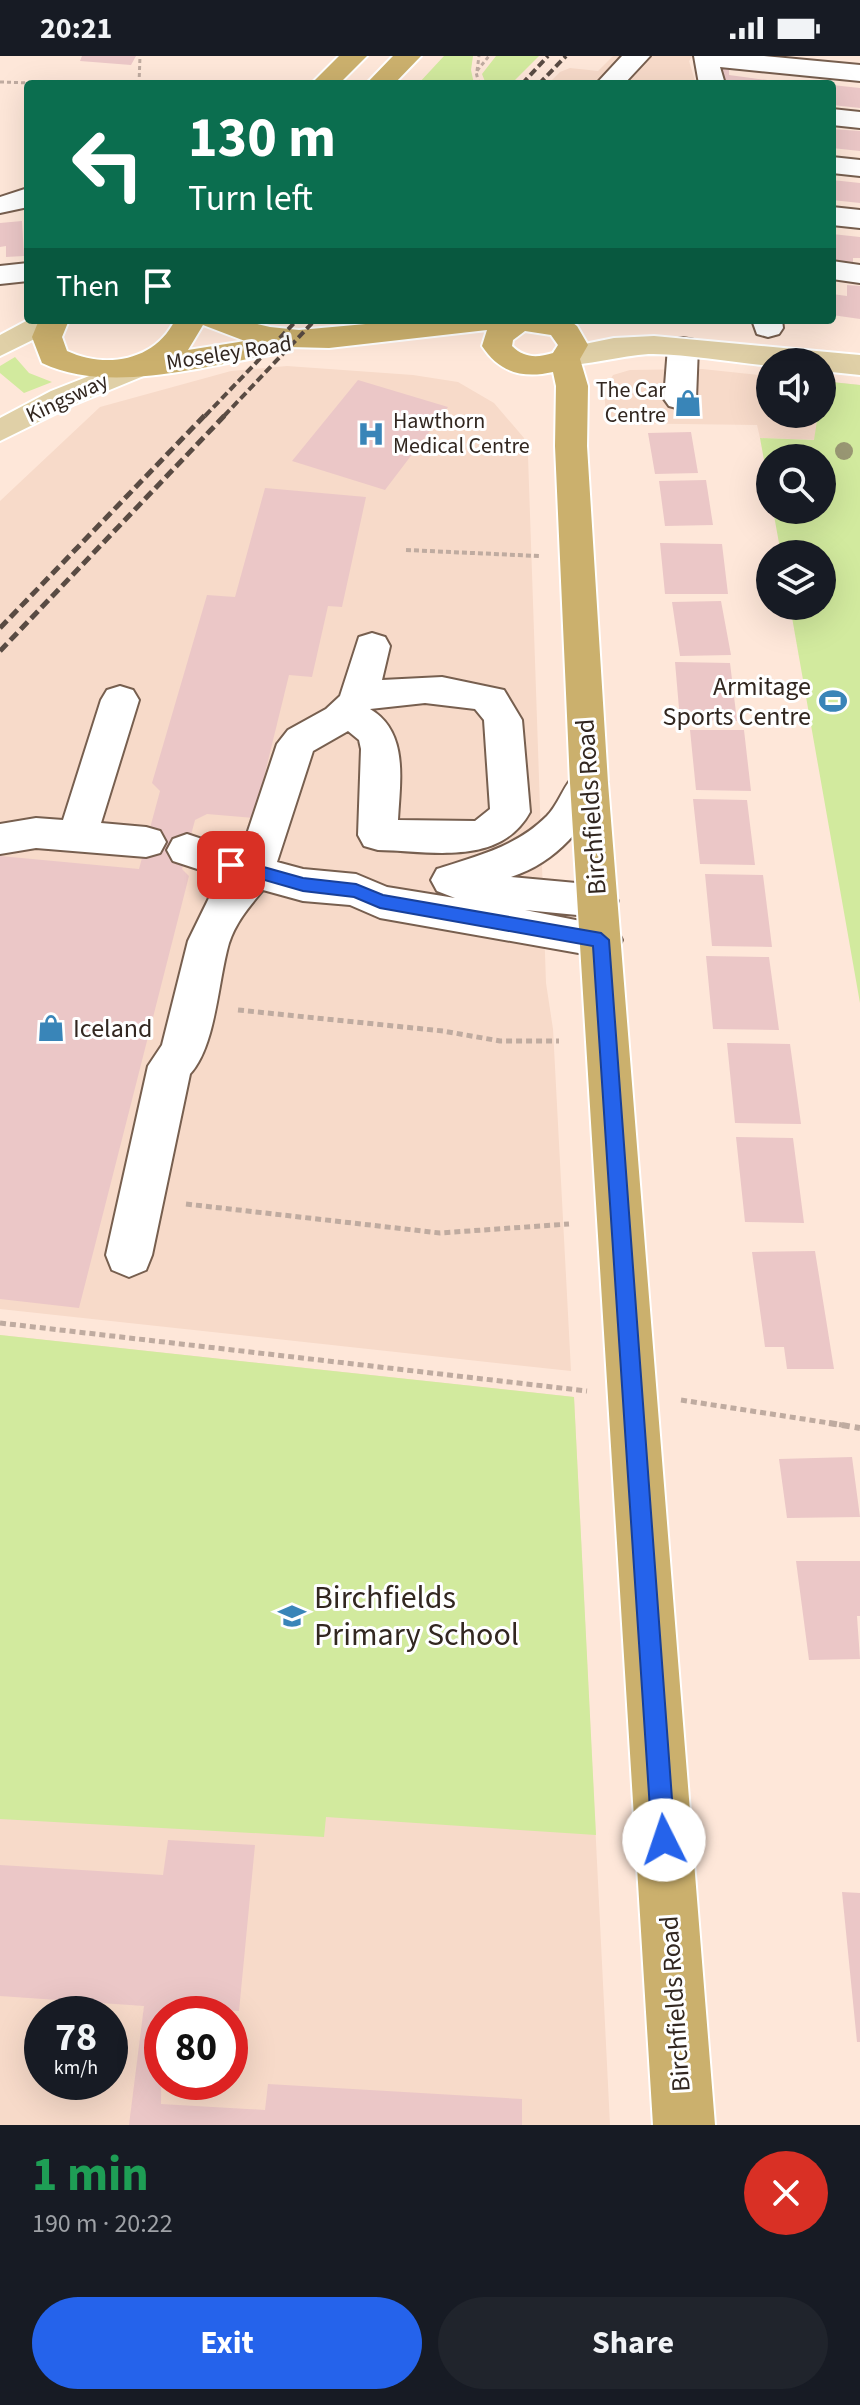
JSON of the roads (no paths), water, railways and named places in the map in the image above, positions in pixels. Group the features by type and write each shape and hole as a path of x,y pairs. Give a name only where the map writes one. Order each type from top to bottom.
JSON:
{"highway":[{"path":"328,80 354,56"},
{"path":"383,80 408,56"},
{"name":"Moseley Road","path":"51,324 48,347 61,361 97,369 137,367 318,338 360,336 451,324"},
{"path":"137,367 174,345 189,324"},
{"name":"Moseley Road","path":"227,324 261,334 318,338"},
{"path":"521,324 505,329 497,339 500,352 514,362 571,446"},
{"path":"514,362 545,366 566,358 573,345 566,331 551,324"},
{"name":"Moseley Road","path":"360,336 514,362"},
{"name":"Birchfields Road","path":"566,358 572,386 571,446 589,783 684,2125"}],"main road":[{"path":"0,347 44,324"},
{"path":"566,358 682,333 768,324 860,340"},
{"path":"682,333 860,365"},
{"name":"Kingsway","path":"0,431 62,398 137,367"}],"street":[{"path":"613,80 637,56"},
{"path":"711,80 705,58 860,73"},
{"path":"836,117 860,120"},
{"path":"836,165 860,168"},
{"path":"836,216 860,219"},
{"path":"836,271 860,274"},
{"path":"0,275 24,272"},
{"path":"680,399 682,333"},
{"path":"129,1255 170,1066 181,1054 209,941 224,908 254,872 296,744 307,733 352,706 384,692 457,691 491,700 503,720 510,812 495,830 479,836 378,835 379,743 352,706 372,646"},
{"path":"78,835 120,700"},
{"path":"426,886 473,875 520,858 561,826 589,783"},
{"path":"0,839 36,833 146,842"},
{"path":"187,850 303,885 356,890 388,883 426,886 599,921"},
{"path":"356,890 380,902 599,921"}],"railway":[{"path":"526,80 548,56"},
{"path":"543,80 566,56"},
{"path":"205,416 293,324"},
{"path":"224,416 311,324"},
{"path":"0,628 206,414"},
{"path":"0,651 226,414"}],"place":[{"name":"The Car Centre","path":"688,403"},
{"name":"Hawthorn Medical Centre","path":"371,434"},
{"name":"Armitage Sports Centre","path":"833,701"},
{"name":"Iceland","path":"51,1028"},
{"name":"Birchfields Primary School","path":"292,1616"}]}
